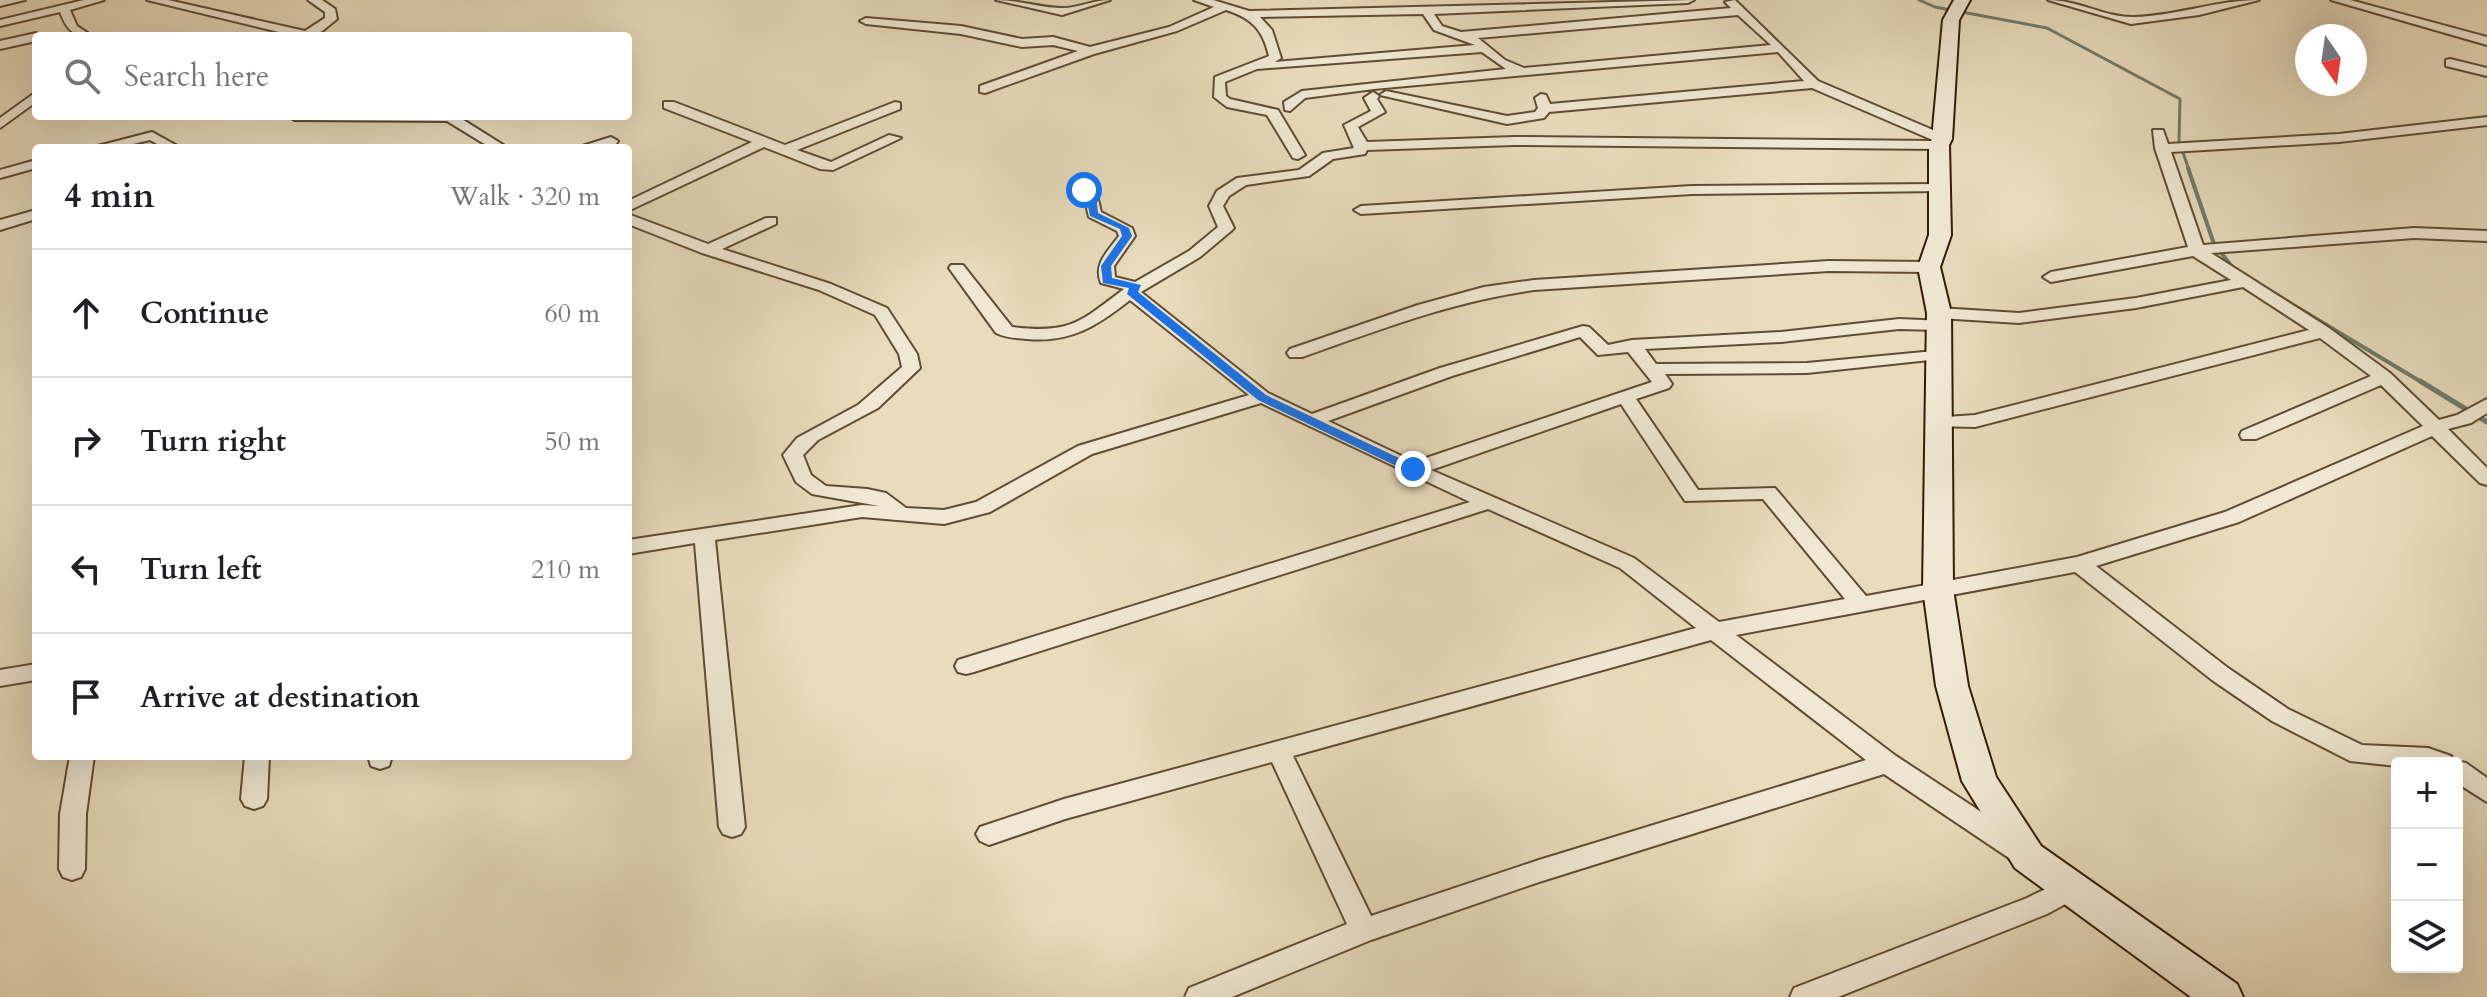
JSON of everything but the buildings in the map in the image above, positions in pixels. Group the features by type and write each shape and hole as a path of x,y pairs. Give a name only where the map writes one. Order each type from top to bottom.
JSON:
{"street":[{"path":"0,3 19,0"},
{"path":"0,23 98,0"},
{"path":"153,0 296,32"},
{"path":"313,32 331,19 331,11 314,0"},
{"path":"1002,0 1062,12 1104,0"},
{"path":"1200,0 1250,14 1688,0"},
{"path":"1729,0 1781,48 1814,84 1941,142"},
{"path":"2054,0 2131,21 2199,12 2253,0"},
{"path":"2337,0 2487,41"},
{"path":"985,89 1090,51 1173,29 1224,7"},
{"path":"1428,7 1435,26 1485,48 1501,63 1521,71"},
{"path":"52,32 64,8"},
{"path":"1956,9 1937,188 1940,235 1929,267 1939,331 1938,589 1952,686 1980,781 2028,857"},
{"path":"1459,36 1740,11"},
{"path":"1250,14 1261,22 1275,54 1269,62 1219,80 1220,97 1230,106 1273,113 1276,128 1294,144 1298,155"},
{"path":"866,21 961,30 1022,43 1053,41 1090,51"},
{"path":"0,45 32,38"},
{"path":"1254,67 1485,48"},
{"path":"1290,107 1294,98 1302,95 1378,92 1521,71 1781,48"},
{"path":"1355,59 1378,92 1507,120 1534,118 1543,103 1814,84"},
{"path":"2450,63 2487,72"},
{"path":"1362,146 1351,125 1378,112 1370,98 1378,92"},
{"path":"0,124 32,99"},
{"path":"669,105 830,167 894,138"},
{"path":"783,151 895,106"},
{"path":"454,120 489,144"},
{"path":"1507,120 1514,141"},
{"path":"2487,121 2339,138 2193,147 2165,143 2207,249 2246,282 2323,332 2384,377 2487,479"},
{"path":"112,144 143,136 152,136 167,144"},
{"path":"599,144 611,141"},
{"path":"632,205 765,141"},
{"path":"1362,146 1514,141 1941,142"},
{"path":"957,268 1002,329 1008,332 1054,334 1078,330 1134,289 1179,266 1226,228 1216,206 1219,198 1242,180 1304,173 1323,158 1360,151 1362,146"},
{"path":"0,174 32,165"},
{"path":"1361,210 1692,190 1937,188"},
{"path":"1084,190 1091,194 1094,214 1124,228 1127,236 1106,266 1107,280 1134,289 1262,397 1413,469 1627,563 1887,763 2028,857 2223,997"},
{"path":"0,225 32,215"},
{"path":"632,221 708,250 825,287 881,312 908,354 911,368 860,413 809,438 796,447 793,455 805,481 819,490 869,494 891,501 902,515"},
{"path":"708,250 771,221"},
{"path":"2051,277 2207,249 2414,233 2487,236"},
{"path":"1296,353 1454,300 1534,285 1829,266 1929,267"},
{"path":"1654,369 1807,368 1939,331 2136,303 2246,282"},
{"path":"1311,421 1495,354 1583,331 1602,351 1632,345 1783,337 1885,323 1939,331"},
{"path":"1939,422 1975,421 2323,332"},
{"path":"1413,469 1663,384 1632,345"},
{"path":"2249,435 2384,377"},
{"path":"632,546 862,511 944,517 983,507 1085,450 1262,397"},
{"path":"1625,397 1692,497 1768,492 1862,605"},
{"path":"989,834 1064,809 1278,749 1714,631 2079,564 2232,517 2436,427 2464,419 2486,406"},
{"path":"966,666 1490,502"},
{"path":"704,534 732,827"},
{"path":"2079,564 2220,674 2280,715 2359,754 2411,757"},
{"path":"0,678 32,673"},
{"path":"1278,749 1364,930"},
{"path":"72,869 73,814 81,760"},
{"path":"254,799 257,760"},
{"path":"1199,997 1364,930 1539,871 1887,763"},
{"path":"2463,774 2487,792"},
{"path":"1804,997 2037,906 2070,888"}],"waterway":[{"path":"1919,0 1935,7 2047,28 2180,99 2179,141 2189,170"},
{"path":"2188,168 2214,244 2234,269"},
{"path":"2270,291 2423,383"},
{"path":"2420,381 2487,422"}],"route":[{"path":"1084,190 1091,194 1094,214 1124,228 1127,236 1104,271 1109,282 1137,287 1131,292 1262,397 1413,469"}]}
